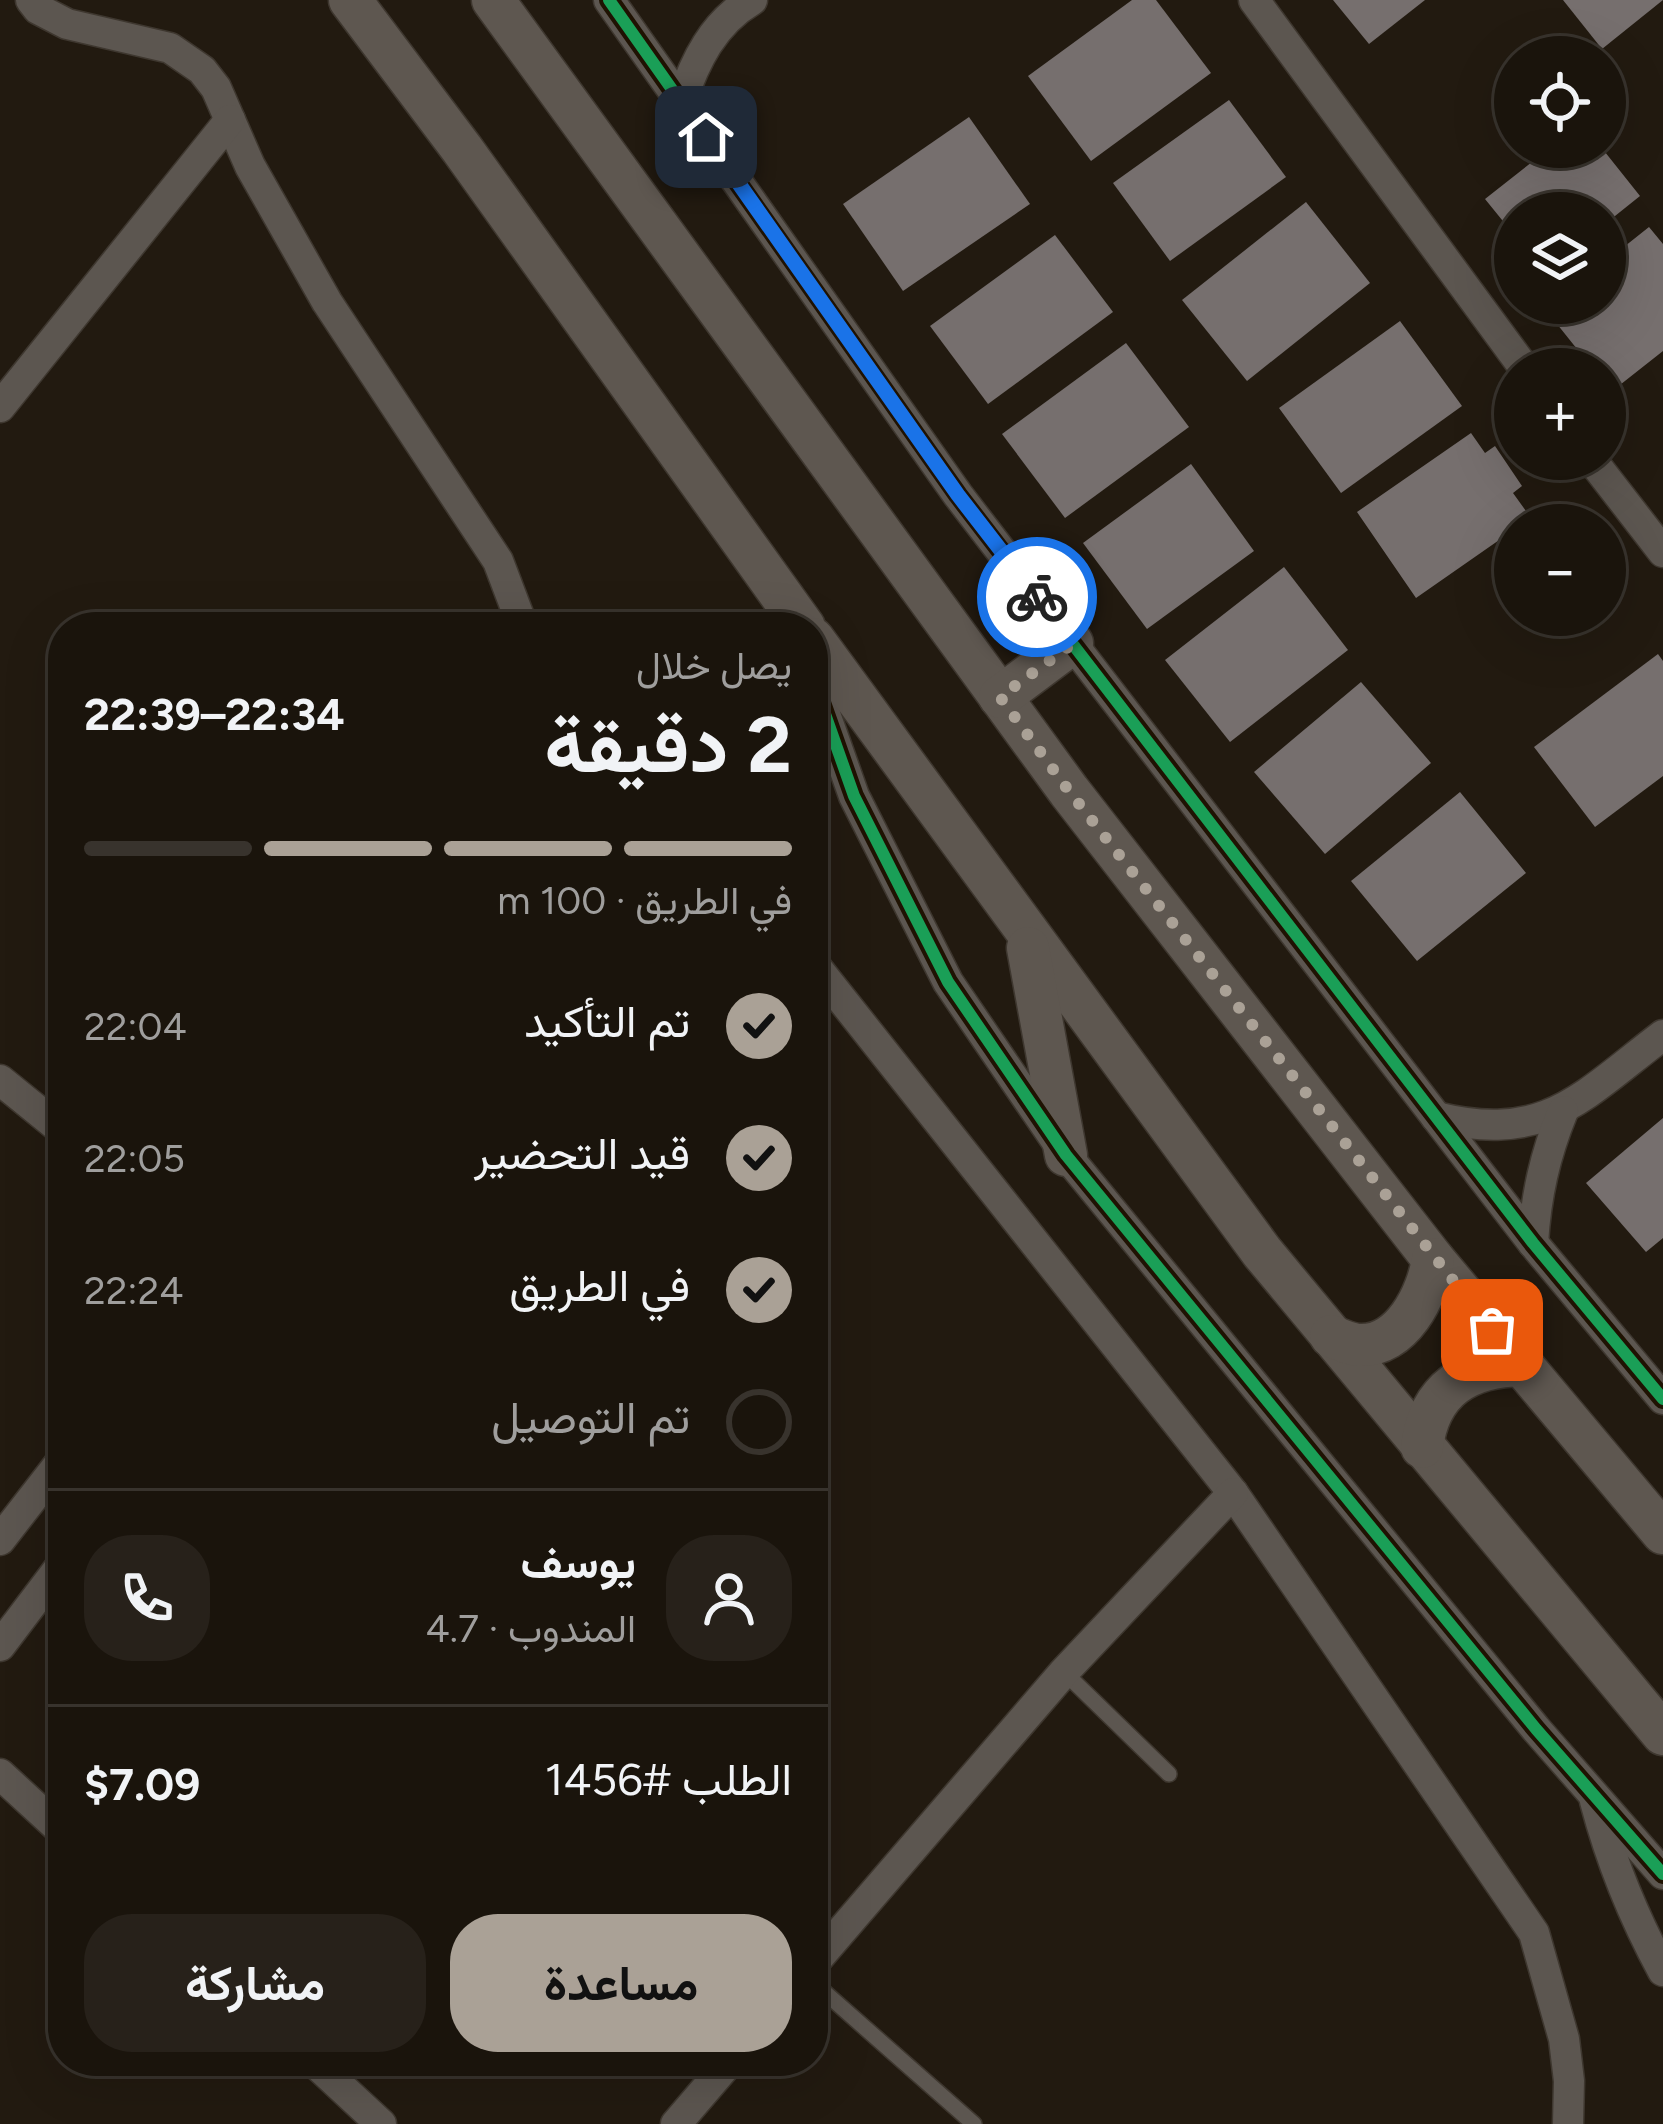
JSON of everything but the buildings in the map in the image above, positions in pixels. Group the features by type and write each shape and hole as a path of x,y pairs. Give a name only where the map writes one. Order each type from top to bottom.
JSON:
{"main road":[{"path":"350,0 790,612"},
{"path":"493,0 1069,791 1433,1259 1663,1533"},
{"path":"1000,697 1072,644"},
{"path":"828,660 1262,1252 1663,1734"},
{"path":"1026,935 1066,1155"},
{"path":"1331,1336 1355,1345 1373,1344 1388,1336 1423,1300 1433,1259"},
{"path":"1422,1448 1424,1428 1451,1387 1477,1369 1522,1365"}],"street":[{"path":"610,0 958,495 1533,1243 1663,1399"},
{"path":"681,102 694,64 715,31 752,0"},
{"path":"1255,0 1510,348"},
{"path":"54,6 184,55 216,88 250,166 327,302 498,561 517,612"},
{"path":"0,407 230,120"},
{"path":"1607,480 1663,552"},
{"path":"828,722 854,796 948,982 1066,1155 1536,1729 1663,1874"},
{"path":"828,982 1233,1493 1534,1933 1564,2039 1568,2124"},
{"path":"1436,1117 1478,1127 1522,1125 1563,1111 1663,1035"},
{"path":"0,1080 48,1119"},
{"path":"1533,1243 1536,1197 1546,1153 1563,1111"},
{"path":"0,1540 48,1478"},
{"path":"828,1947 1064,1672 1233,1493"},
{"path":"0,1646 48,1583"},
{"path":"0,1774 48,1818"},
{"path":"1592,1790 1610,1857 1663,1972"},
{"path":"329,2076 381,2124"},
{"path":"676,2124 717,2076"}],"lane":[{"path":"1064,1672 1169,1774"},
{"path":"828,1995 974,2124"}],"cycle path":[{"path":"609,0 958,495 1533,1243 1663,1399"},
{"path":"828,722 854,796 948,982 1066,1155 1536,1729 1663,1874"}],"way so far":[{"path":"1037,597 1072,644 1000,697 1492,1330"}],"route":[{"path":"706,137 958,495 1037,597"}]}
